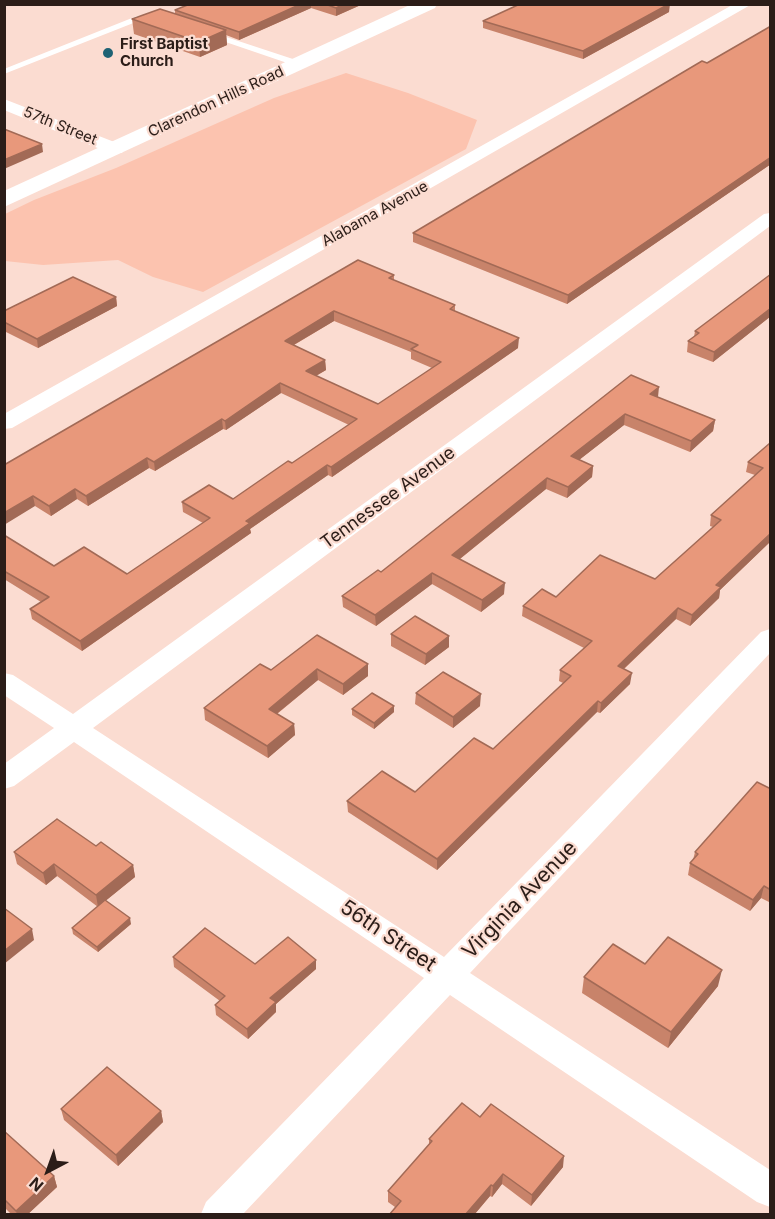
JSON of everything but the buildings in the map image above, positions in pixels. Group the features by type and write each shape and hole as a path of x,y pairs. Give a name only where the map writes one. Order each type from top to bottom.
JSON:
{"street":[{"name":"Clarendon Hills Road","path":"4,200 428,4"},
{"name":"Alabama Avenue","path":"4,423 745,4"},
{"name":"57th Street","path":"4,104 116,148"},
{"name":"Tennessee Avenue","path":"4,779 771,218"},
{"name":"Virginia Avenue","path":"219,1215 771,638"},
{"name":"56th Street","path":"4,682 771,1190"}],"lane":[{"path":"4,72 140,18 156,17"},
{"path":"200,30 299,64"}],"shaded area":[{"path":"346,73 408,93 477,120 466,149 203,292 153,277 118,260 43,265 5,261 5,214 274,98"}],"place":[{"name":"First Baptist Church","path":"108,53"}]}
